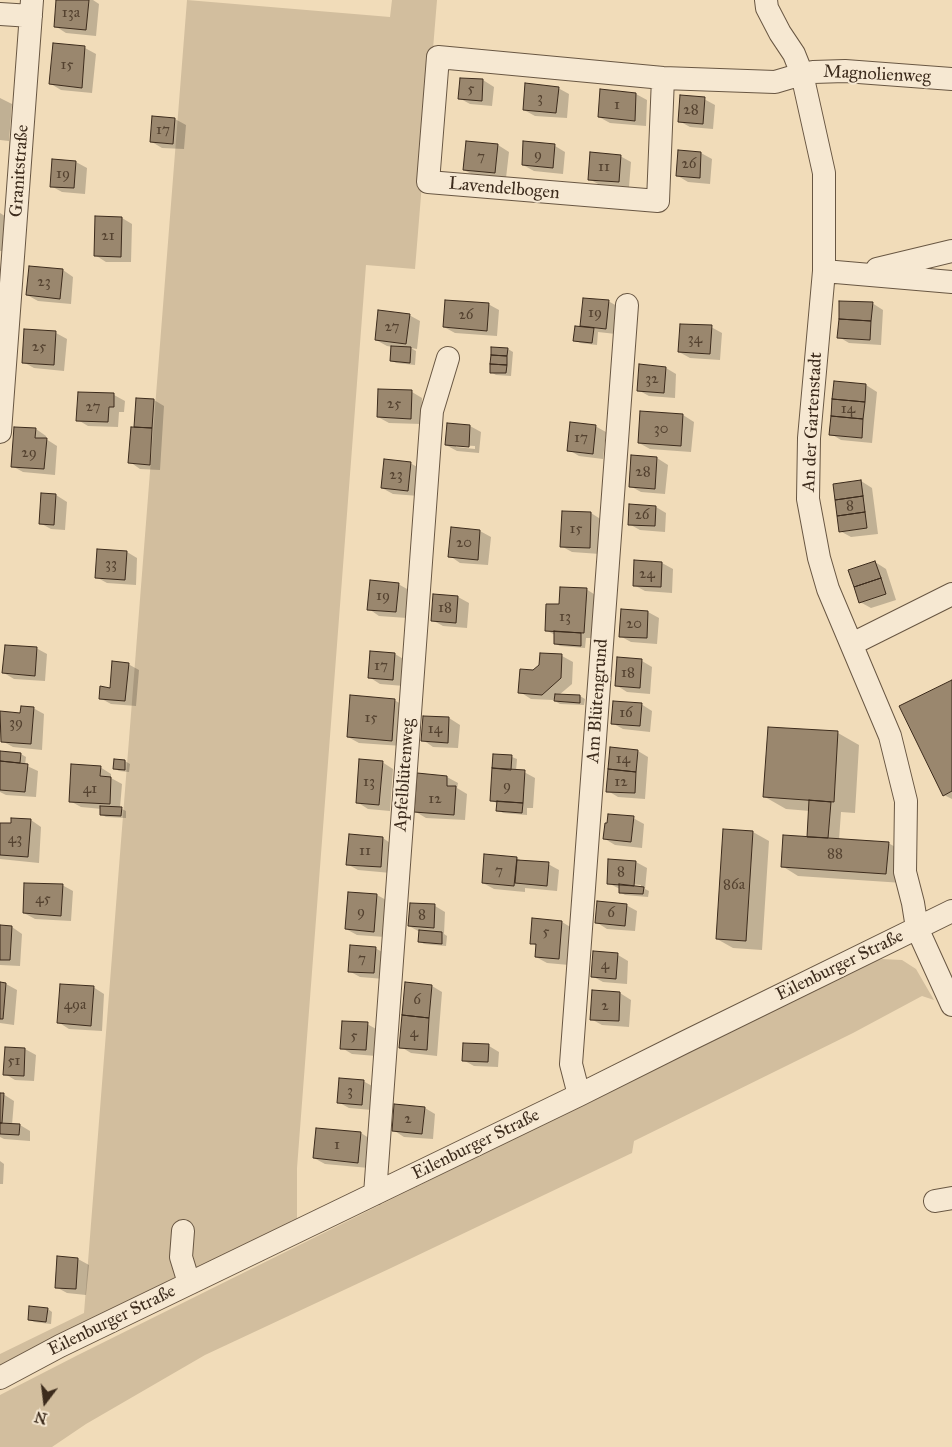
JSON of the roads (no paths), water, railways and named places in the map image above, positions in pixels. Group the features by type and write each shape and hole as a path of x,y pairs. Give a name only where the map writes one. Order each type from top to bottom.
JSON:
{"street":[{"name":"An der Gartenstadt","path":"766,0 767,8 794,54 802,74 824,173 824,271 809,438 808,499 819,558 828,589 890,736 906,801 906,872 917,928 952,1005"},
{"path":"0,14 32,8"},
{"name":"Granitstraße","path":"0,432 32,8"},
{"name":"Lavendelbogen","path":"663,78 658,201 428,182 438,57 663,78 775,82 802,74"},
{"name":"Magnolienweg","path":"802,74 845,71 952,79"},
{"path":"859,273 952,250"},
{"path":"824,271 952,282"},
{"name":"Am Blütengrund","path":"579,1095 571,1064 627,305"},
{"name":"Apfelblütenweg","path":"374,1194 432,411 448,358"},
{"path":"852,644 952,594"},
{"name":"Eilenburger Straße","path":"0,1378 60,1346 579,1095 952,911"},
{"path":"183,1231 181,1257 189,1283"}]}
